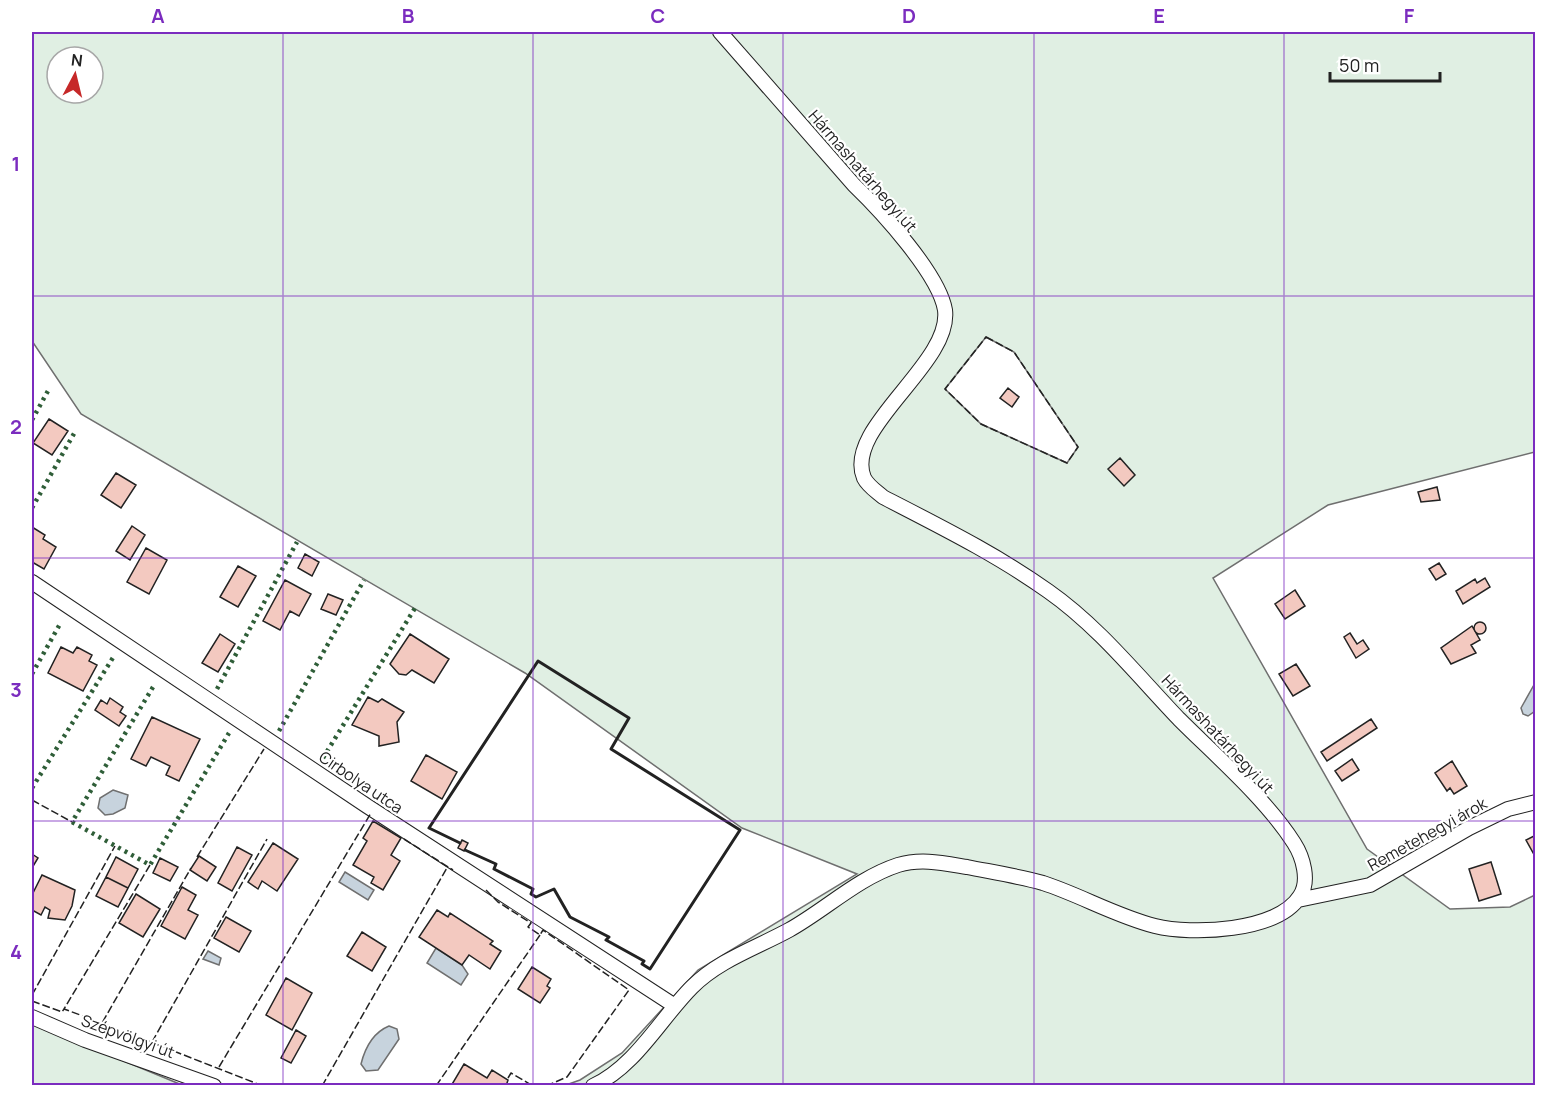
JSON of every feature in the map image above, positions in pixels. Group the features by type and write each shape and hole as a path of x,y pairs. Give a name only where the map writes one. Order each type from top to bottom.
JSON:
{"street":[{"name":"Hármashatárhegyi út","path":"720,32 854,185 876,206 940,289 945,321 937,345 867,442 862,464 868,485 883,497 983,549 1051,593 1131,665 1271,814 1295,844 1302,860 1305,877 1304,890 1298,900"},
{"name":"Cirbolya utca","path":"32,582 367,806 675,1006"},
{"name":"Remetehegyi árok","path":"1298,900 1370,885 1469,828 1508,809 1536,802"},
{"path":"593,1086 613,1074 711,970 788,930 883,871 919,860 1041,883 1140,921 1178,930 1238,927 1260,922 1286,910 1298,900"},
{"name":"Szépvölgyi út","path":"32,1017 85,1040 214,1086"}],"green space":[{"path":"32,32 1535,32 1535,452 1328,505 1213,578 1367,849 1450,909 1510,907 1535,895 1535,1085 566,1085 580,1080 622,1053 698,970 857,874 742,828 525,673 81,414 32,341","holes":["986,337 1014,352 1078,447 1067,463 981,424 945,389"]},
{"path":"32,1023 182,1085 32,1085"}],"shaded area":[{"path":"1535,683 1535,711 1528,716 1523,714 1521,708"},
{"path":"113,790 128,795 125,808 105,815 98,808 100,798"},
{"path":"345,872 374,890 368,900 339,882"},
{"path":"436,948 462,965 468,974 461,985 427,963"},
{"path":"208,951 221,958 219,965 203,959"},
{"path":"389,1026 397,1029 399,1039 378,1070 366,1071 361,1064 367,1047 378,1033"}],"building":[{"path":"1008,388 1019,397 1012,407 1000,398"},
{"path":"49,419 68,431 52,455 33,443"},
{"path":"1120,458 1135,475 1124,486 1108,469"},
{"path":"116,473 136,485 121,508 101,495"},
{"path":"1437,487 1440,500 1421,502 1418,492"},
{"path":"132,526 145,535 130,560 116,551"},
{"path":"32,527 45,535 43,539 56,547 44,569 32,562"},
{"path":"146,548 167,560 149,594 127,582"},
{"path":"305,554 319,562 312,576 298,568"},
{"path":"1439,563 1446,574 1436,580 1429,569"},
{"path":"238,566 256,576 238,607 220,597"},
{"path":"1485,578 1490,587 1463,604 1456,591 1475,579 1477,583"},
{"path":"285,580 311,594 299,616 290,611 280,630 263,621"},
{"path":"1295,590 1305,606 1285,619 1275,604"},
{"path":"328,594 343,600 336,615 321,609"},
{"path":"1482,622 1486,628 1482,634 1478,634 1474,626"},
{"path":"1472,626 1480,640 1471,645 1476,653 1451,664 1441,648"},
{"path":"1350,633 1357,644 1363,640 1369,649 1356,658 1344,637"},
{"path":"220,634 235,644 218,672 202,663"},
{"path":"410,634 449,659 434,683 412,670 406,675 399,674 390,664"},
{"path":"61,647 73,653 77,647 92,655 89,661 97,665 83,691 48,673"},
{"path":"1296,664 1310,686 1293,696 1279,674"},
{"path":"368,697 378,702 382,699 404,712 397,722 399,742 379,746 379,736 352,725"},
{"path":"110,698 123,707 120,712 126,716 119,726 95,710 101,700 107,704"},
{"path":"152,717 200,739 179,781 166,775 170,766 151,757 146,766 131,759"},
{"path":"1371,719 1377,728 1327,761 1321,752"},
{"path":"426,755 457,772 442,799 411,781"},
{"path":"1352,759 1359,770 1342,781 1335,771"},
{"path":"1452,761 1467,786 1454,794 1450,788 1447,791 1435,773"},
{"path":"373,821 401,838 391,855 400,861 383,890 371,883 374,877 353,865 367,841 363,838"},
{"path":"1536,836 1536,858 1526,840"},
{"path":"462,840 468,843 464,851 458,848"},
{"path":"273,843 298,859 277,891 262,881 258,889 248,882"},
{"path":"237,847 252,855 232,891 218,883"},
{"path":"32,854 38,858 32,868"},
{"path":"199,856 216,867 207,881 190,870"},
{"path":"116,857 138,869 128,888 106,877"},
{"path":"160,858 178,867 170,881 153,873"},
{"path":"1491,862 1501,894 1479,901 1469,869"},
{"path":"42,875 75,890 72,906 65,920 48,918 50,910 45,907 41,915 32,910 32,895"},
{"path":"106,877 128,888 118,907 96,896"},
{"path":"182,887 196,895 188,910 198,915 185,939 161,926"},
{"path":"136,894 160,909 143,937 119,923"},
{"path":"437,910 448,917 450,913 493,941 490,944 501,951 490,969 469,955 462,965 419,937"},
{"path":"226,917 251,931 239,952 214,938"},
{"path":"362,932 386,947 372,971 347,956"},
{"path":"532,967 551,979 547,986 550,988 540,1003 518,989"},
{"path":"286,978 312,993 292,1030 266,1015"},
{"path":"296,1030 306,1036 291,1063 281,1058"},
{"path":"464,1064 487,1078 492,1070 508,1080 506,1086 451,1086"}],"hedge":[{"path":"32,420 49,389"},
{"path":"32,508 76,430"},
{"path":"217,689 297,542"},
{"path":"279,731 364,580"},
{"path":"323,758 415,608"},
{"path":"32,674 60,624"},
{"path":"32,788 114,656"},
{"path":"153,687 72,822 150,865 229,733"}],"fence":[{"path":"986,337 1014,352 1078,447 1067,463 981,424 945,389 986,337"},
{"path":"197,857 264,749"},
{"path":"32,800 72,822"},
{"path":"219,1067 371,813"},
{"path":"152,1042 267,839"},
{"path":"404,839 453,870"},
{"path":"32,995 115,846"},
{"path":"150,865 64,1009 102,1023 191,868"},
{"path":"322,1086 448,866"},
{"path":"486,890 498,902 531,923 528,927 540,935 543,930 629,990 567,1077 546,1086"},
{"path":"436,1086 540,935"},
{"path":"32,1001 62,1012 64,1009"},
{"path":"102,1023 263,1086"},
{"path":"508,1078 511,1073 533,1086"}],"wall":[{"path":"460,843 429,828 538,661 629,718 611,749 740,830 650,969 642,964 644,961 606,940 609,937 570,917 554,889 536,897 531,894 533,889 494,869 496,864 465,850"}]}
